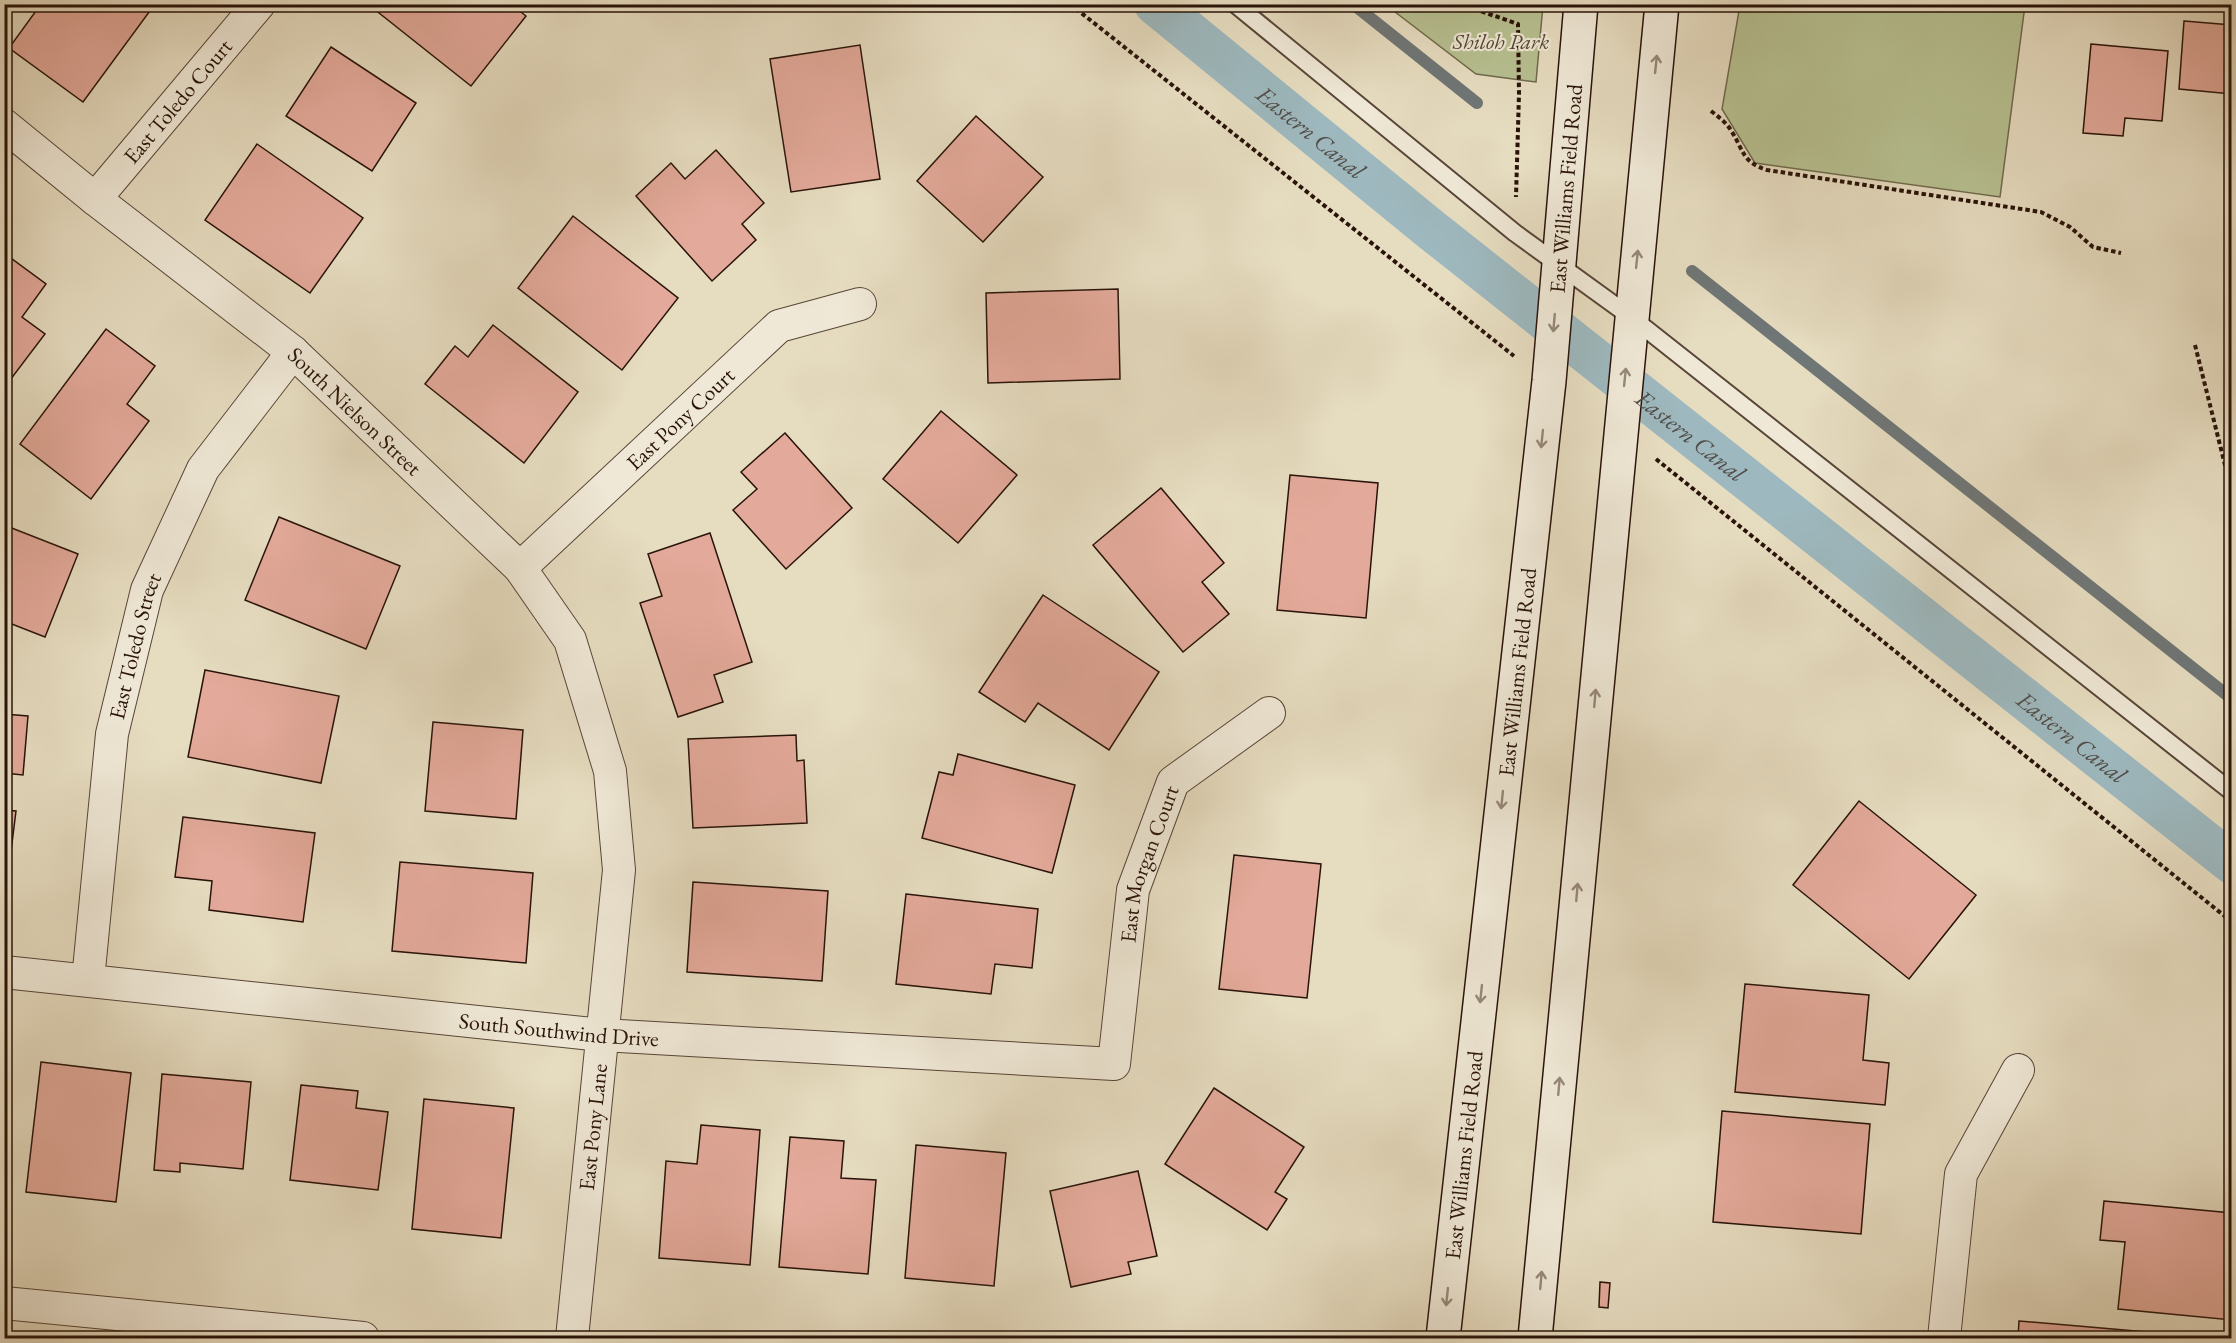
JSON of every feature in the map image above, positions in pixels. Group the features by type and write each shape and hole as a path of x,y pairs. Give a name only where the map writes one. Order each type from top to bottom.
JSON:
{"main road":[{"name":"East Williams Field Road","path":"1443,1338 1549,381 1581,4"},
{"path":"1536,1338 1662,4"}],"street":[{"name":"East Toledo Court","path":"95,199 259,4"},
{"name":"South Nielson Street","path":"4,125 95,199 293,352 520,567 570,640 609,771"},
{"name":"East Pony Court","path":"520,567 778,326 860,303"},
{"name":"East Toledo Street","path":"88,980 112,734 147,590 203,469 293,352"},
{"name":"East Morgan Court","path":"1114,1064 1133,890 1173,782 1269,714"},
{"name":"East Pony Lane","path":"572,1338 619,870 609,771"},
{"name":"South Southwind Drive","path":"4,972 602,1035 1114,1064"},
{"path":"1944,1338 1961,1174 2018,1070"},
{"path":"4,1303 363,1338"}],"lane":[{"path":"1235,4 1515,233 1631,317 2232,792"}],"path":[{"path":"1460,4 1518,24 1519,94 1515,233"},
{"path":"1711,111 1725,121 1740,150 1755,166 1767,170 2041,212 2070,227 2093,247 2121,253"},
{"path":"2195,345 2232,494"}],"green space":[{"name":"Shiloh Park","path":"1386,5 1543,5 1536,82 1476,74"},
{"path":"1740,5 2025,5 2000,197 1755,163 1722,109"}],"building":[{"path":"41,4 155,4 83,102 9,48"},
{"path":"511,4 526,16 471,86 369,5"},
{"path":"2184,21 2232,25 2232,94 2179,89"},
{"path":"2091,44 2168,51 2162,121 2125,118 2123,136 2083,133"},
{"path":"860,45 880,179 791,192 770,59"},
{"path":"331,47 416,103 372,171 286,116"},
{"path":"976,116 1043,177 983,242 917,181"},
{"path":"257,144 363,218 310,293 205,220"},
{"path":"716,150 764,203 742,224 756,240 712,281 636,196 671,163 685,179"},
{"path":"573,216 678,298 622,370 518,288"},
{"path":"4,253 46,284 22,317 45,334 4,388"},
{"path":"1118,289 1120,379 988,383 986,293"},
{"path":"493,325 578,392 524,463 425,384 455,346 468,357"},
{"path":"106,329 155,366 127,404 149,421 91,499 20,444"},
{"path":"941,411 1017,475 958,543 883,479"},
{"path":"785,433 852,508 786,569 733,510 757,489 741,472"},
{"path":"1290,475 1378,483 1366,618 1277,610"},
{"path":"1161,488 1224,563 1202,582 1229,614 1183,652 1093,545"},
{"path":"279,517 400,566 366,649 245,600"},
{"path":"4,525 78,554 45,637 4,621"},
{"path":"710,533 752,662 714,675 723,702 678,717 640,603 662,596 648,554"},
{"path":"1043,595 1159,672 1109,750 1038,703 1025,722 979,692"},
{"path":"205,670 339,696 321,783 188,757"},
{"path":"4,714 28,716 23,775 4,773"},
{"path":"433,722 523,730 516,819 425,811"},
{"path":"796,735 797,761 804,760 807,823 693,828 688,739"},
{"path":"958,754 1075,785 1052,873 922,838 939,772 953,775"},
{"path":"1859,801 1976,895 1909,979 1793,885"},
{"path":"4,810 16,811 5,900 4,900"},
{"path":"183,817 315,833 303,922 209,910 212,881 175,877"},
{"path":"1234,855 1321,864 1307,998 1219,989"},
{"path":"400,862 533,873 526,963 392,951"},
{"path":"693,882 828,891 822,981 687,972"},
{"path":"906,894 1038,909 1032,968 995,964 991,994 896,984"},
{"path":"1745,984 1869,995 1863,1060 1889,1063 1885,1105 1735,1092"},
{"path":"41,1062 131,1073 116,1202 26,1192"},
{"path":"162,1074 251,1082 243,1169 180,1163 180,1172 154,1170"},
{"path":"301,1085 358,1091 356,1108 388,1112 378,1190 290,1180"},
{"path":"1214,1088 1304,1147 1275,1192 1287,1199 1267,1230 1165,1164"},
{"path":"424,1099 514,1108 501,1238 412,1229"},
{"path":"1722,1111 1870,1124 1861,1234 1713,1222"},
{"path":"701,1125 760,1130 750,1265 659,1258 666,1161 697,1164"},
{"path":"790,1137 844,1141 841,1178 876,1180 868,1274 779,1267"},
{"path":"916,1145 1006,1153 994,1286 905,1278"},
{"path":"1138,1171 1157,1256 1128,1262 1131,1274 1071,1287 1050,1191"},
{"path":"2104,1201 2232,1213 2232,1320 2118,1309 2125,1242 2100,1240"},
{"path":"1600,1282 1610,1283 1608,1308 1599,1307"},
{"path":"2019,1321 2170,1334 2170,1338 2018,1338"}],"waterway":[{"name":"Eastern Canal","path":"1155,4 1429,228 2232,863"},
{"path":"1353,4 1477,103"},
{"path":"1692,271 2232,699"}]}
